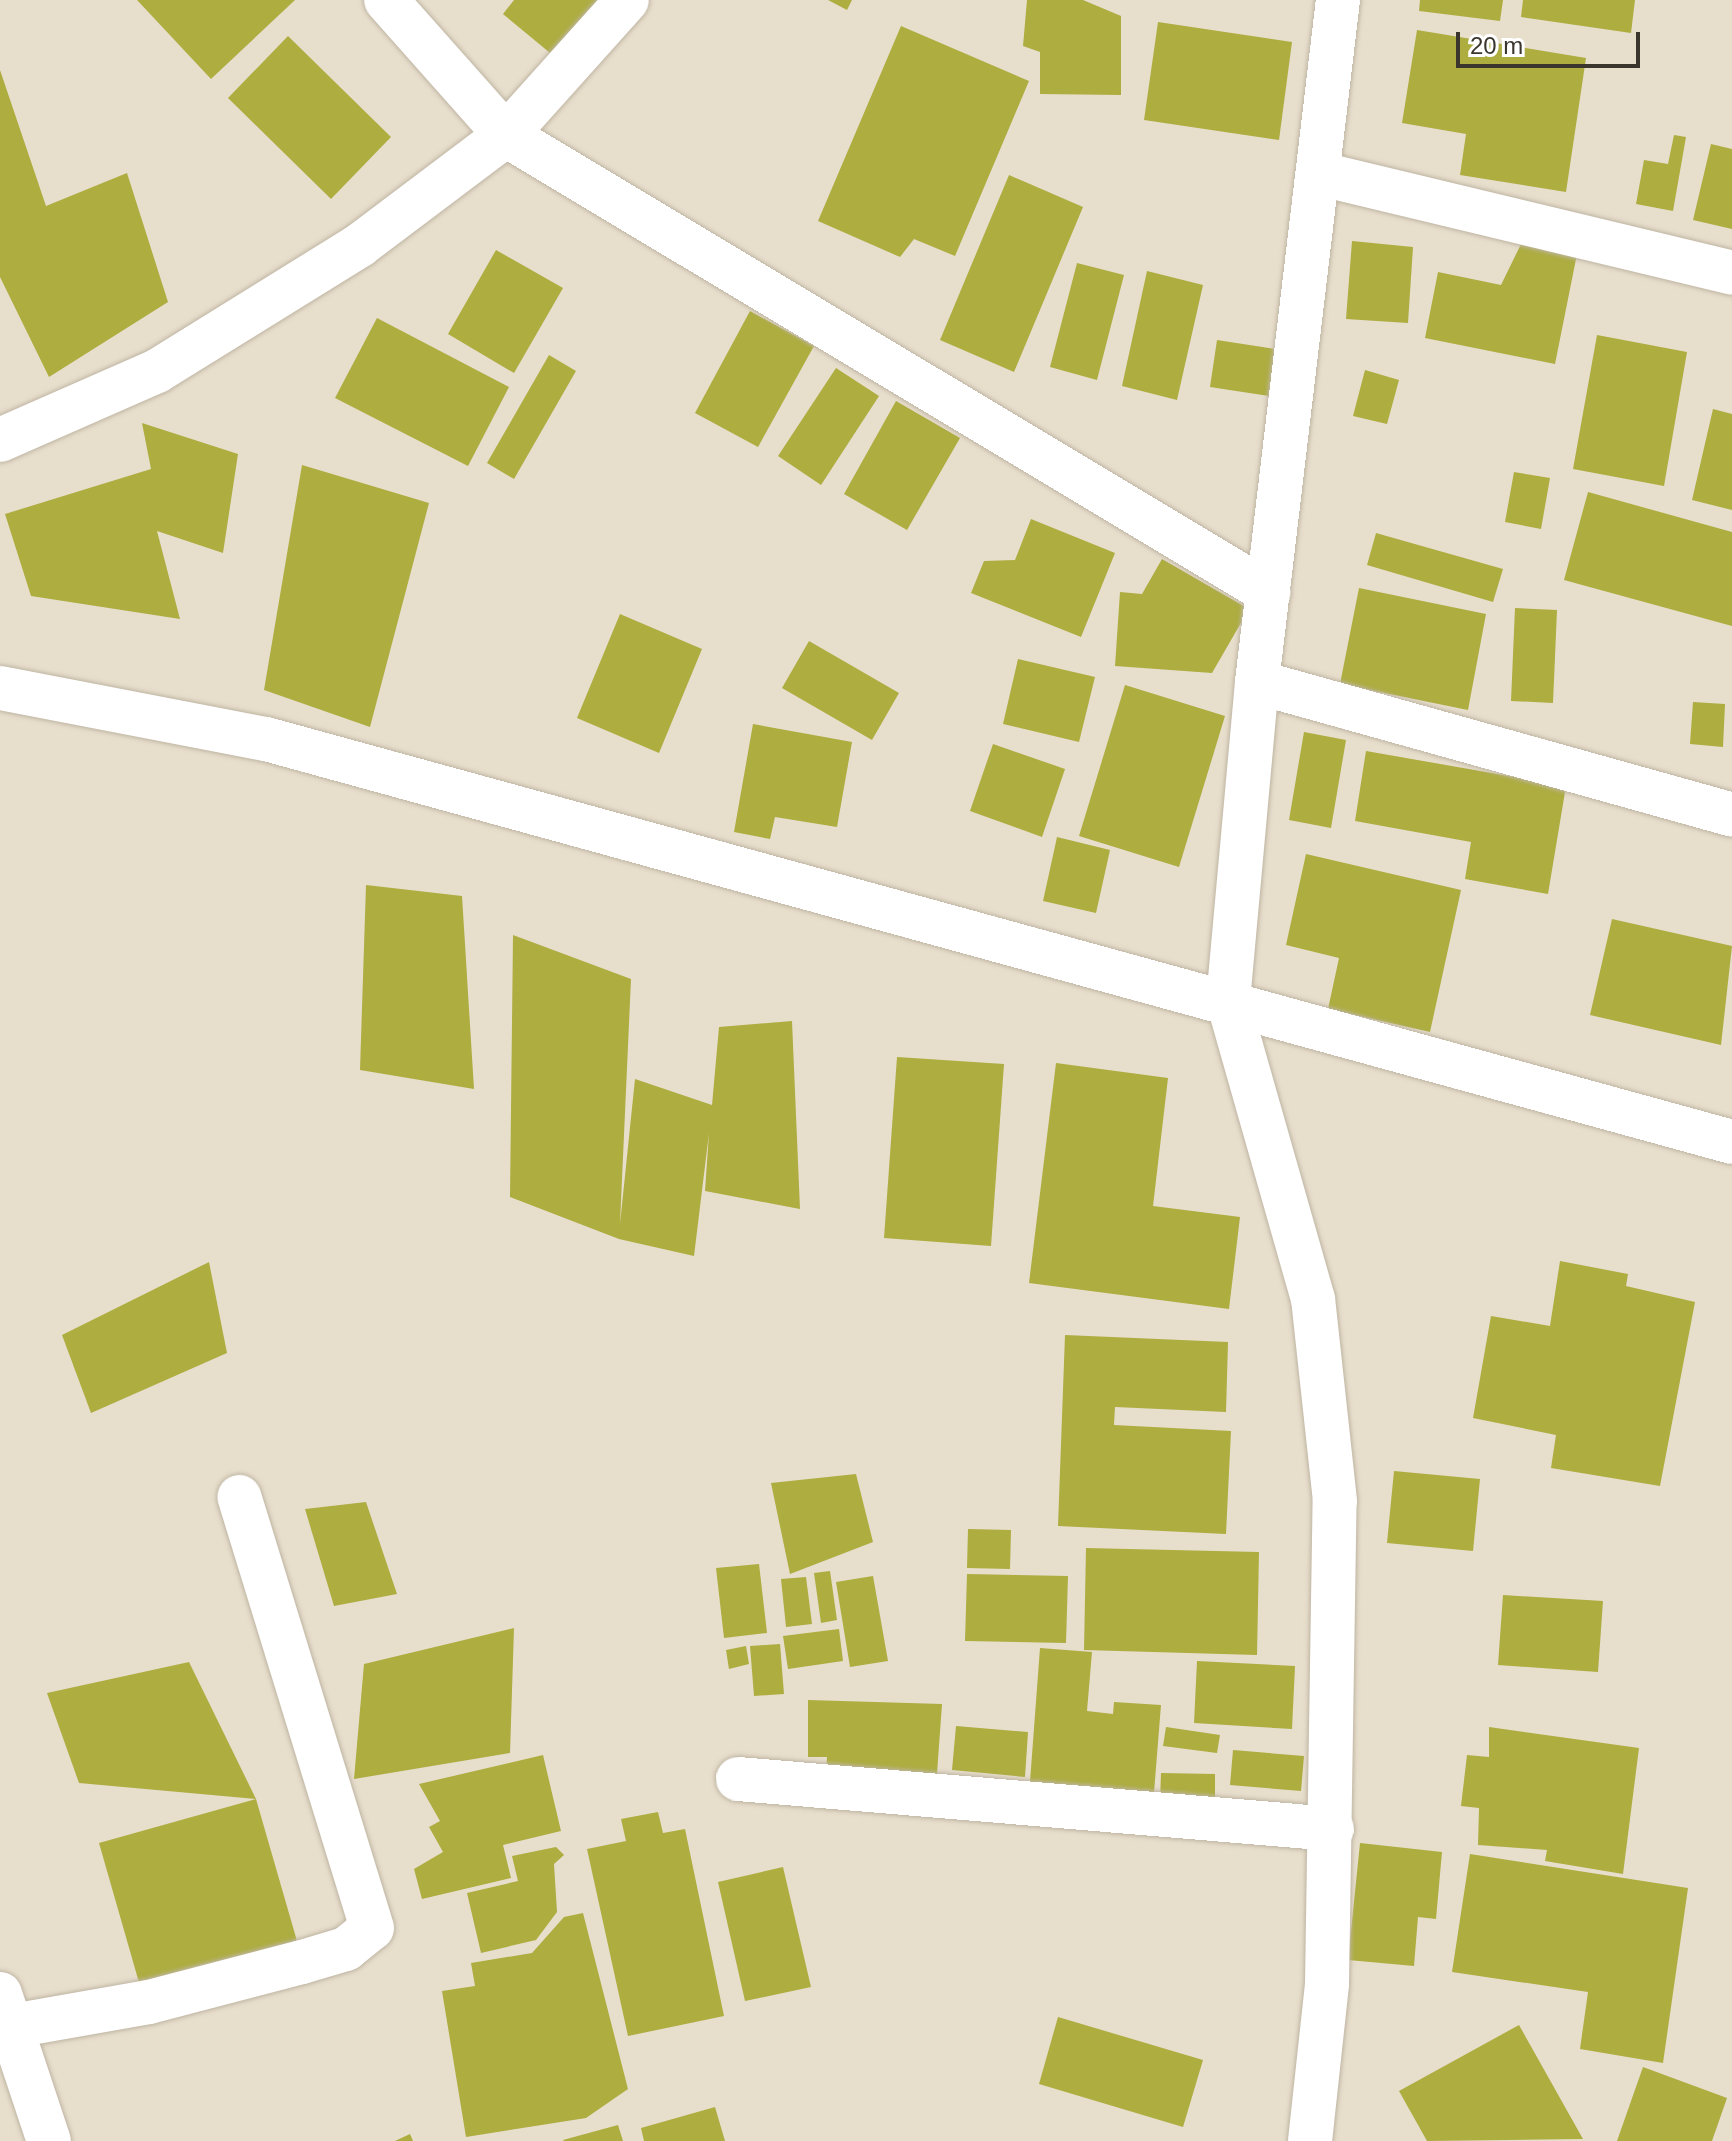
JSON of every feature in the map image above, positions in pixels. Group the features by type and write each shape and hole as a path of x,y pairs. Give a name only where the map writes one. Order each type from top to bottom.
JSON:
{"street":[{"path":"386,0 506,135 1268,592"},
{"path":"0,440 157,371 275,302 506,135 627,0"},
{"path":"1310,2141 1327,1984 1332,1829 1335,1501 1313,1299 1228,1001 1257,682 1321,174 1338,0"},
{"path":"1321,174 1732,273"},
{"path":"1257,682 1732,815"},
{"path":"0,688 266,739 1732,1142"},
{"path":"49,2141 4,2010 149,2002 346,1949 372,1928 239,1497"},
{"path":"738,1779 1332,1829"}],"building":[{"path":"137,0 295,0 211,79"},
{"path":"514,0 602,0 555,57 503,14"},
{"path":"828,0 852,0 847,10"},
{"path":"1027,0 1083,0 1121,16 1121,95 1040,94 1040,52 1023,46"},
{"path":"1420,0 1503,0 1500,21 1419,11"},
{"path":"1523,0 1635,0 1631,33 1521,17"},
{"path":"1158,22 1292,42 1279,140 1144,120"},
{"path":"901,26 1029,81 955,256 914,239 900,257 818,221"},
{"path":"1417,30 1586,58 1566,192 1460,175 1466,134 1402,123"},
{"path":"288,36 391,137 331,199 228,98"},
{"path":"0,70 46,206 127,173 168,302 49,377 0,277"},
{"path":"1674,135 1686,137 1673,211 1636,204 1644,160 1668,164"},
{"path":"1711,144 1732,149 1732,229 1693,220"},
{"path":"1009,175 1083,207 1014,372 940,340"},
{"path":"1352,241 1413,247 1408,323 1346,319"},
{"path":"1522,242 1577,254 1555,364 1425,338 1438,272 1501,285"},
{"path":"496,250 563,288 514,373 448,334"},
{"path":"1077,263 1124,275 1097,380 1050,367"},
{"path":"1147,271 1203,285 1177,400 1122,386"},
{"path":"750,311 814,346 758,447 695,413"},
{"path":"377,318 509,387 468,466 335,398"},
{"path":"1597,335 1687,352 1664,486 1573,469"},
{"path":"1217,340 1275,349 1269,396 1210,387"},
{"path":"549,355 576,371 514,479 487,463"},
{"path":"836,368 879,396 821,485 778,456"},
{"path":"1365,370 1399,380 1387,424 1353,416"},
{"path":"896,401 960,438 907,530 844,494"},
{"path":"1713,409 1732,414 1732,510 1692,500"},
{"path":"142,423 238,454 223,553 157,531 180,619 31,596 5,514 151,469"},
{"path":"302,465 429,503 370,727 264,690"},
{"path":"1514,472 1550,478 1541,529 1505,522"},
{"path":"1588,492 1732,532 1732,626 1564,580"},
{"path":"1031,519 1115,553 1081,637 971,593 984,561 1015,560"},
{"path":"1376,533 1503,569 1493,602 1367,565"},
{"path":"1162,559 1249,609 1212,673 1115,666 1120,592 1142,594"},
{"path":"1359,588 1486,614 1468,710 1340,684"},
{"path":"1515,608 1557,610 1553,703 1511,701"},
{"path":"620,614 702,649 659,753 577,718"},
{"path":"809,641 899,693 872,740 782,688"},
{"path":"1018,659 1095,677 1079,742 1003,724"},
{"path":"1125,685 1225,716 1179,867 1079,836"},
{"path":"1693,702 1725,704 1723,747 1690,744"},
{"path":"753,724 852,742 837,827 775,817 770,839 734,832"},
{"path":"1304,732 1346,740 1331,828 1289,820"},
{"path":"993,744 1065,769 1042,837 970,811"},
{"path":"1366,751 1566,786 1548,894 1465,879 1471,842 1355,821"},
{"path":"1057,837 1110,850 1096,913 1043,901"},
{"path":"1306,854 1461,890 1430,1032 1328,1009 1339,958 1286,945"},
{"path":"366,885 462,896 474,1089 360,1070"},
{"path":"1612,919 1732,946 1721,1045 1590,1015"},
{"path":"513,935 631,979 620,1224 635,1079 712,1105 719,1027 792,1021 800,1209 705,1191 709,1133 694,1256 619,1239 510,1197"},
{"path":"897,1057 1004,1064 991,1246 884,1238"},
{"path":"1056,1063 1168,1078 1153,1206 1240,1217 1229,1309 1029,1283"},
{"path":"1560,1261 1628,1274 1626,1286 1695,1302 1660,1486 1551,1468 1556,1435 1473,1418 1491,1316 1550,1326"},
{"path":"209,1262 227,1353 91,1413 62,1335"},
{"path":"1065,1335 1228,1342 1226,1412 1115,1407 1114,1425 1231,1431 1226,1534 1058,1526"},
{"path":"1394,1471 1480,1479 1473,1551 1387,1543"},
{"path":"856,1474 873,1542 790,1574 771,1483"},
{"path":"366,1502 397,1594 334,1606 305,1509"},
{"path":"968,1529 1011,1530 1010,1569 967,1568"},
{"path":"1086,1548 1259,1552 1257,1655 1084,1650"},
{"path":"759,1564 767,1633 724,1638 716,1568"},
{"path":"830,1571 837,1620 821,1623 814,1573"},
{"path":"967,1574 1068,1576 1066,1643 965,1641"},
{"path":"873,1576 888,1661 850,1667 836,1582"},
{"path":"806,1577 812,1624 786,1627 781,1579"},
{"path":"1503,1595 1603,1601 1598,1672 1498,1665"},
{"path":"514,1628 510,1753 354,1779 364,1664"},
{"path":"839,1629 843,1661 788,1669 783,1636"},
{"path":"780,1644 784,1694 754,1696 750,1646"},
{"path":"746,1646 749,1664 729,1669 726,1650"},
{"path":"1040,1648 1092,1652 1087,1711 1113,1714 1114,1702 1161,1705 1153,1805 1029,1795"},
{"path":"1197,1661 1295,1666 1292,1729 1194,1723"},
{"path":"189,1662 256,1799 79,1783 47,1693"},
{"path":"808,1700 942,1704 936,1788 826,1774 827,1757 808,1757"},
{"path":"956,1726 1028,1732 1025,1777 952,1770"},
{"path":"1166,1727 1220,1735 1217,1753 1163,1746"},
{"path":"1489,1727 1639,1748 1623,1874 1545,1861 1547,1850 1478,1845 1479,1808 1461,1806 1467,1755 1489,1757"},
{"path":"1233,1750 1304,1756 1301,1791 1230,1785"},
{"path":"543,1755 561,1831 503,1845 511,1878 422,1899 414,1869 443,1852 429,1827 440,1821 419,1784"},
{"path":"1161,1773 1215,1774 1215,1802 1160,1801"},
{"path":"256,1799 299,1948 142,1993 99,1843"},
{"path":"658,1812 663,1833 685,1829 724,2016 628,2036 587,1849 626,1841 621,1819"},
{"path":"1360,1843 1442,1852 1436,1919 1418,1917 1414,1966 1348,1960"},
{"path":"556,1847 564,1855 554,1864 557,1912 536,1940 481,1953 467,1893 518,1881 512,1856"},
{"path":"1470,1854 1688,1888 1663,2063 1580,2049 1588,1992 1452,1972"},
{"path":"783,1867 811,1987 745,2001 718,1882"},
{"path":"583,1913 628,2089 586,2118 466,2137 442,1991 475,1986 471,1963 532,1953 564,1917"},
{"path":"1058,2017 1203,2060 1183,2127 1039,2084"},
{"path":"1519,2025 1583,2139 1427,2141 1399,2091"},
{"path":"1643,2067 1727,2098 1712,2141 1617,2141"},
{"path":"715,2107 725,2141 644,2141 641,2128"},
{"path":"618,2125 623,2141 563,2140"},
{"path":"410,2134 413,2141 395,2141"}]}
